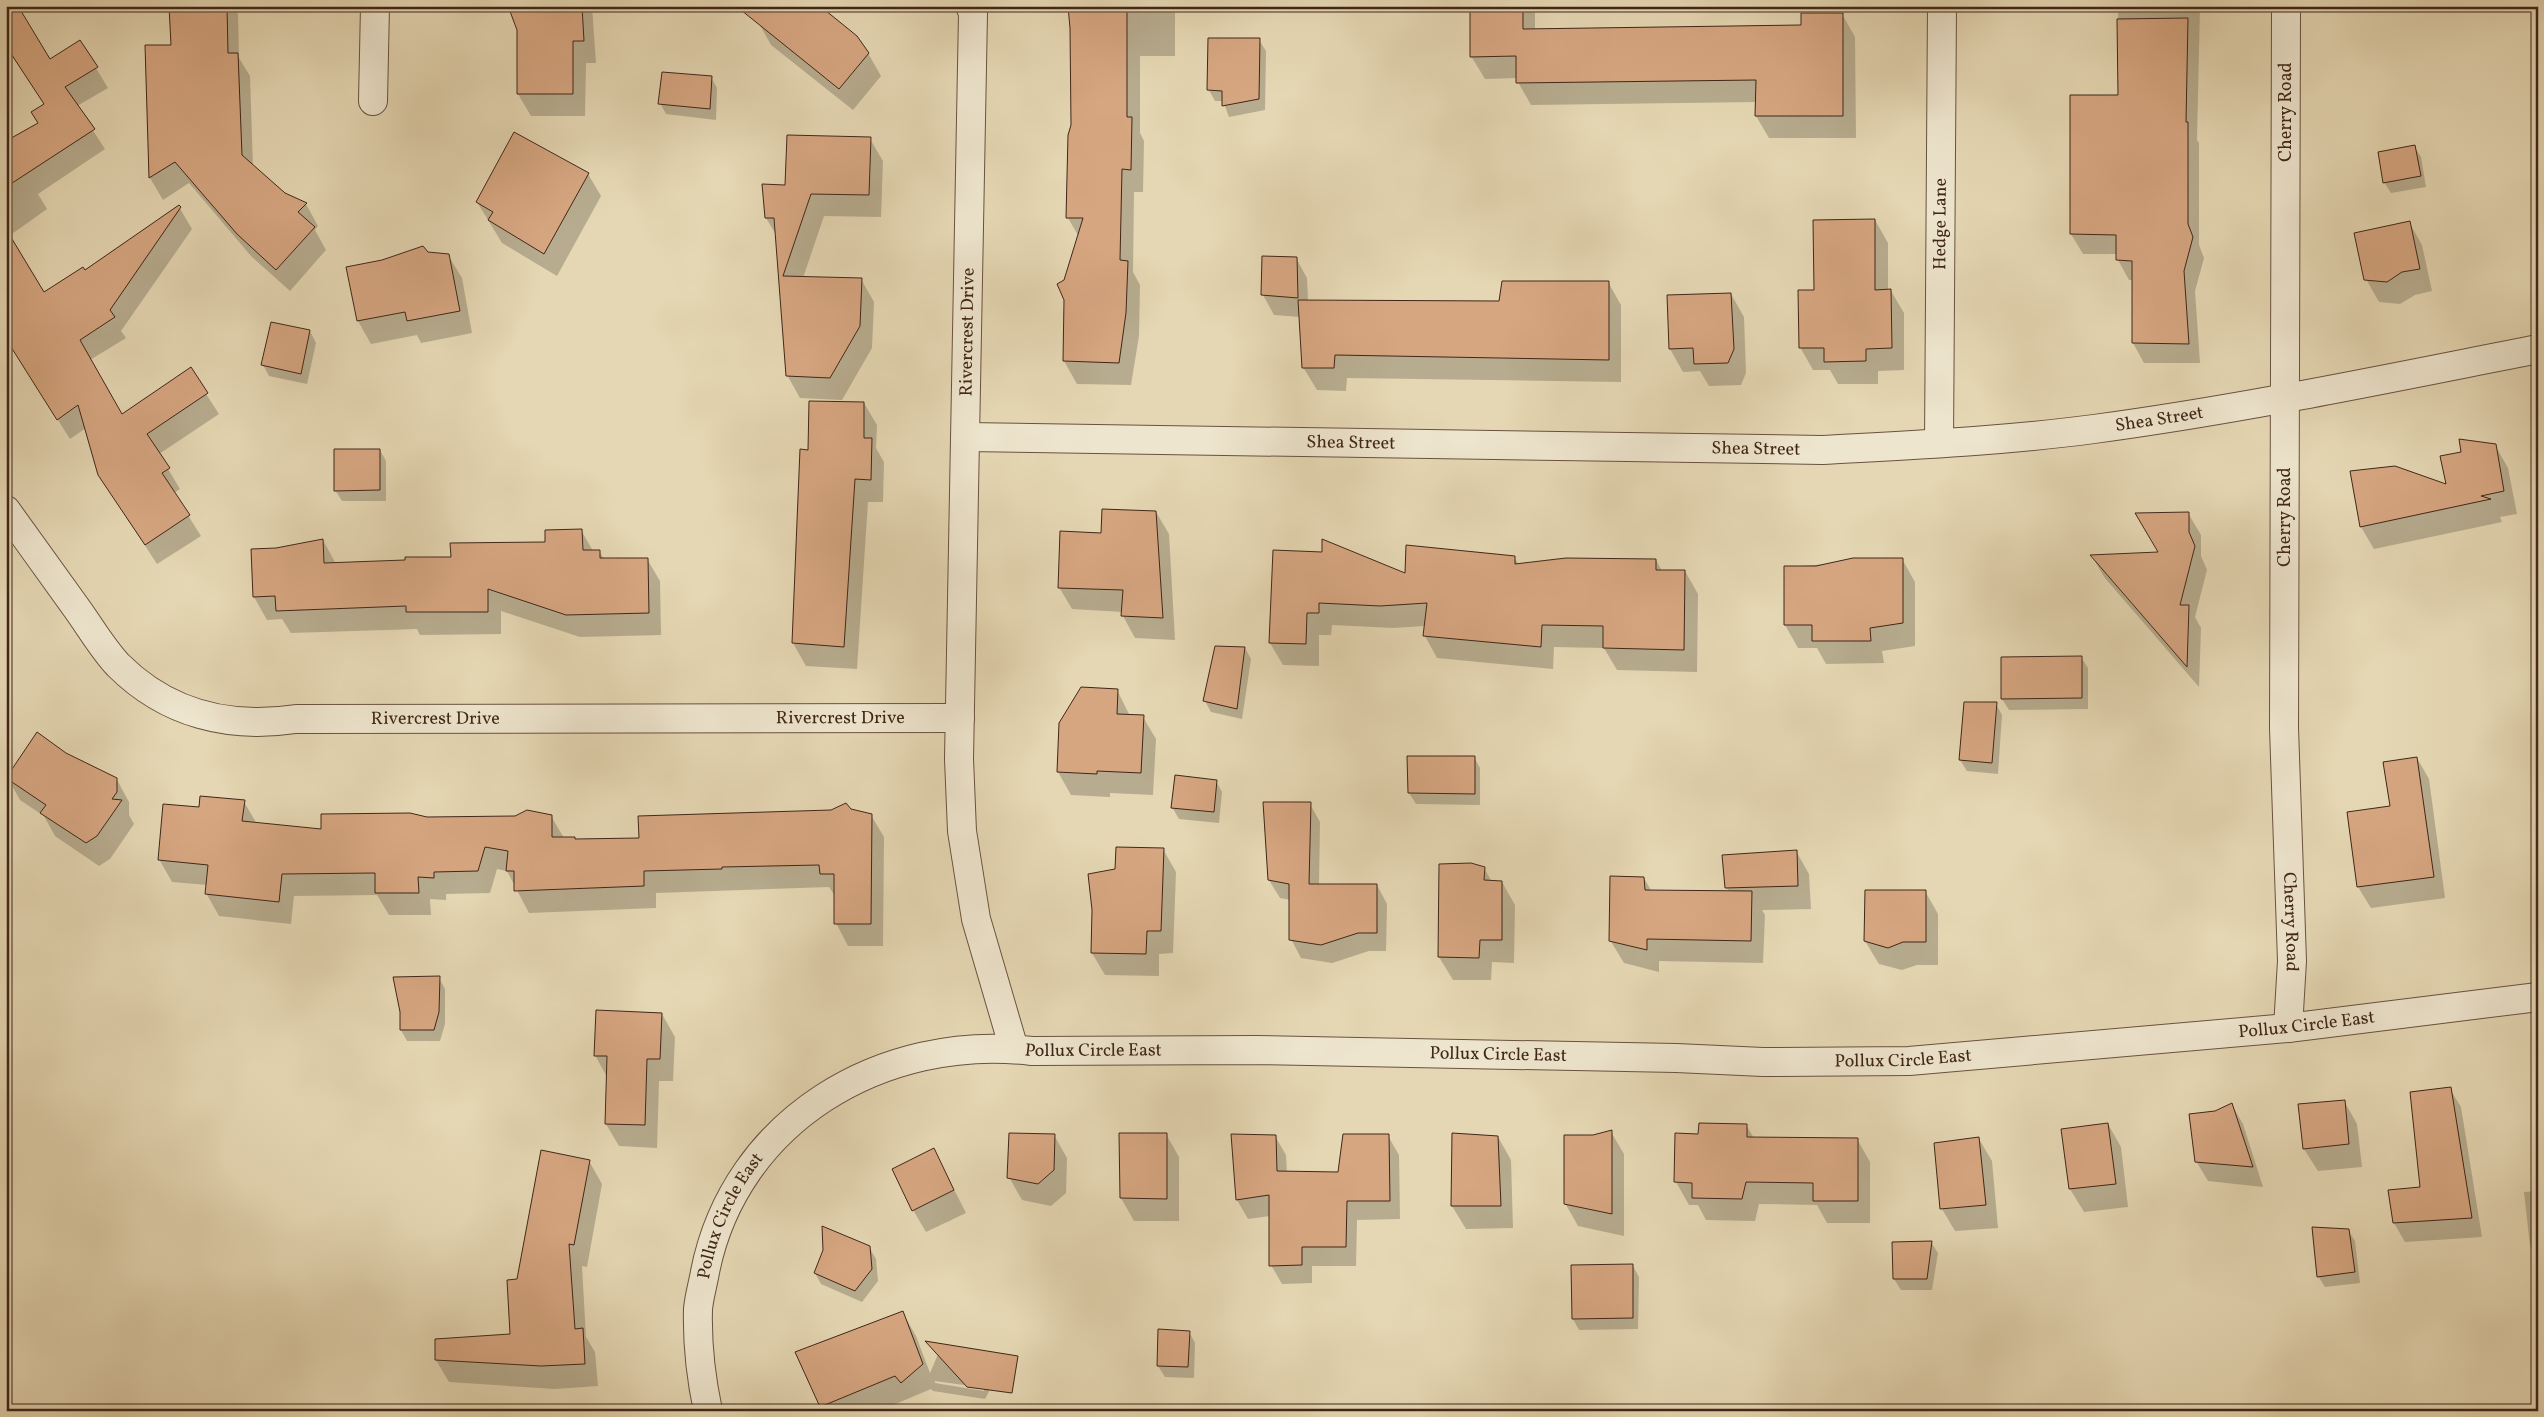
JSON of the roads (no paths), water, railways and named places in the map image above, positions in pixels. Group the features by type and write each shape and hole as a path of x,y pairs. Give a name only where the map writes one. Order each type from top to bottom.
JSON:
{"street":[{"path":"373,101 375,6"},
{"name":"Rivercrest Drive","path":"970,6 973,13 960,718 962,830 976,919 1014,1049"},
{"name":"Hedge Lane","path":"1939,443 1942,6"},
{"name":"Cherry Road","path":"2286,6 2284,728 2292,961 2288,1028"},
{"name":"Shea Street","path":"966,437 1822,450 1939,443 2093,429 2286,398 2538,349"},
{"name":"Rivercrest Drive","path":"6,510 117,664 149,692 188,711 228,722 271,723 296,719 960,718"},
{"name":"Pollux Circle East","path":"708,1411 700,1377 698,1308 710,1247 730,1199 765,1148 801,1112 847,1083 890,1066 954,1051 1014,1049 1032,1052 1267,1050 1676,1058 1763,1062 1909,1061 2288,1028 2538,997"}]}
